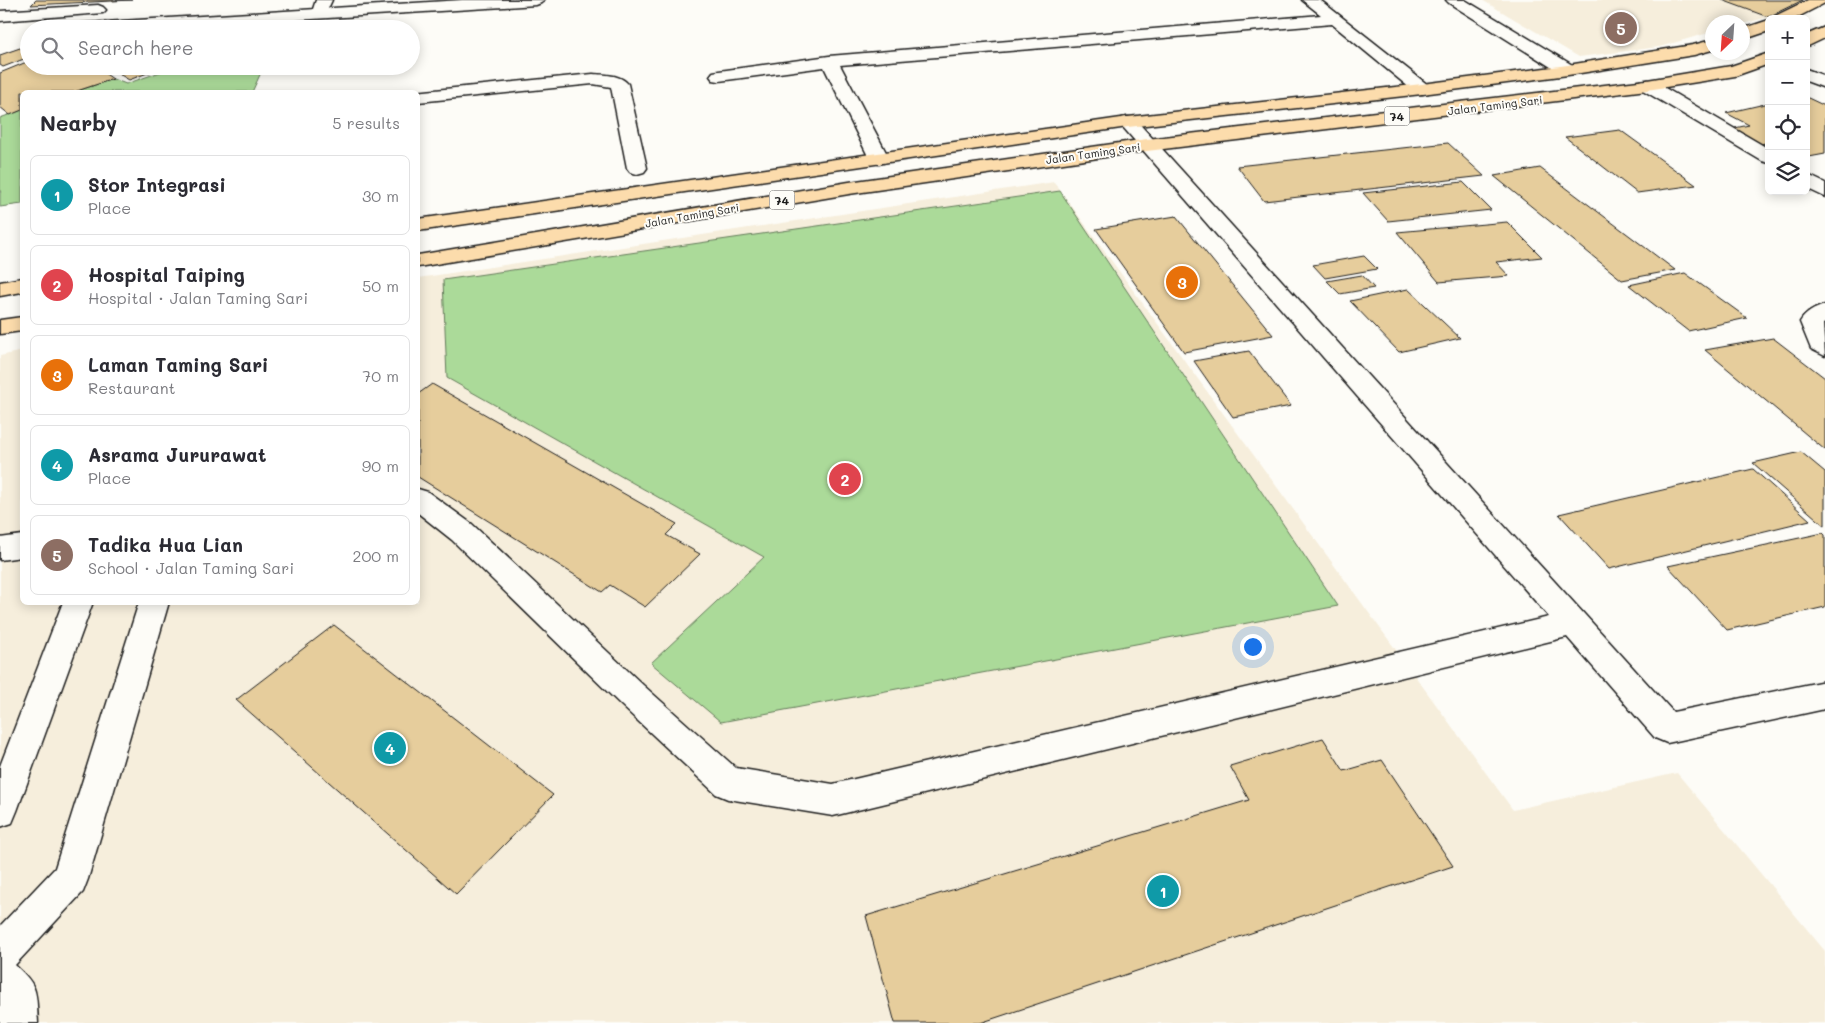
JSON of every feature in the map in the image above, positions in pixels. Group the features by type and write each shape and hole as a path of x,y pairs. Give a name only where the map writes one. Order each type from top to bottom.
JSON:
{"main road":[{"path":"170,20 322,6 536,0"},
{"path":"1310,0 1422,89"},
{"path":"1454,0 1568,70"},
{"path":"1790,15 1820,0"},
{"path":"0,16 109,10"},
{"path":"719,76 829,62 1336,19"},
{"path":"1750,32 1765,26"},
{"path":"1810,40 1825,32"},
{"name":"Jalan Taming Sari","path":"420,225 1128,122 1422,89 1568,70 1705,47"},
{"name":"Jalan Taming Sari","path":"420,261 849,188 1147,145 1647,85 1735,71 1765,60"},
{"path":"829,62 879,158"},
{"path":"1810,76 1825,83"},
{"path":"420,97 592,79 610,80 619,84 637,168"},
{"path":"1647,85 1765,155"},
{"path":"1128,122 1667,728 1825,695"},
{"path":"0,289 20,285"},
{"path":"1825,312 1811,322 1819,344 1825,348"},
{"path":"0,327 20,324"},
{"path":"420,500 462,532 632,695 728,783 833,800 1575,623"},
{"path":"0,549 20,546"},
{"path":"0,812 77,605"},
{"path":"0,953 70,879 153,605"},
{"path":"0,977 17,993 18,1023"}],"shaded area":[{"path":"1482,0 1722,0 1765,16 1765,18 1750,22 1750,15 1705,15 1705,34 1659,47 1579,57"},
{"path":"1054,182 1513,810 1677,773 1825,951 1825,1023 0,1023 0,356 20,351 20,605 420,605 420,278"}],"green space":[{"path":"152,75 260,75 253,90 80,90 113,79 126,84"},
{"path":"20,111 20,204 0,207 0,193 2,191 0,191 0,118"},
{"path":"1060,191 1338,606 721,722 651,663 764,557 447,378 443,280"}],"building":[{"path":"36,0 132,0 31,5"},
{"path":"1722,0 1803,0 1772,15 1765,16"},
{"path":"20,48 20,60 3,67 0,65 0,55"},
{"path":"20,65 20,75 107,75 113,79 80,90 20,90 20,111 10,115 0,107 0,73"},
{"path":"121,75 142,75 129,80"},
{"path":"1810,99 1825,106 1825,154 1810,157"},
{"path":"1765,104 1765,143 1757,145 1730,129 1749,125 1726,113"},
{"path":"1620,130 1696,185 1637,193 1565,137"},
{"path":"1448,143 1484,176 1264,201 1237,166"},
{"path":"1540,168 1675,270 1622,280 1494,176"},
{"path":"1463,182 1491,210 1388,221 1363,193"},
{"path":"1176,216 1273,335 1184,352 1096,229"},
{"path":"1507,222 1542,257 1496,262 1509,276 1439,282 1397,232"},
{"path":"1364,256 1377,269 1325,278 1313,265"},
{"path":"1685,273 1747,318 1688,331 1629,285"},
{"path":"1362,275 1374,288 1340,294 1327,281"},
{"path":"1408,289 1460,338 1399,352 1350,301"},
{"path":"1773,338 1825,378 1825,450 1705,350"},
{"path":"1249,351 1291,406 1233,417 1194,361"},
{"path":"432,384 677,524 666,535 700,554 645,607 610,585 602,592 420,478 420,393"},
{"path":"1801,452 1825,472 1825,526 1753,463"},
{"path":"1753,469 1810,520 1609,569 1559,514"},
{"path":"1823,533 1825,535 1825,607 1727,630 1668,566"},
{"path":"334,625 553,795 456,894 236,700"},
{"path":"1323,738 1344,771 1382,760 1453,866 980,1023 895,1023 866,916 1249,800 1230,766"}],"place":[{"name":"Tadika Hua Lian","path":"1621,28"},
{"name":"Laman Taming Sari","path":"1182,282"},
{"name":"Hospital Taiping","path":"845,479"},
{"name":"Asrama Jururawat","path":"390,748"},
{"name":"Stor Integrasi","path":"1163,891"}]}
